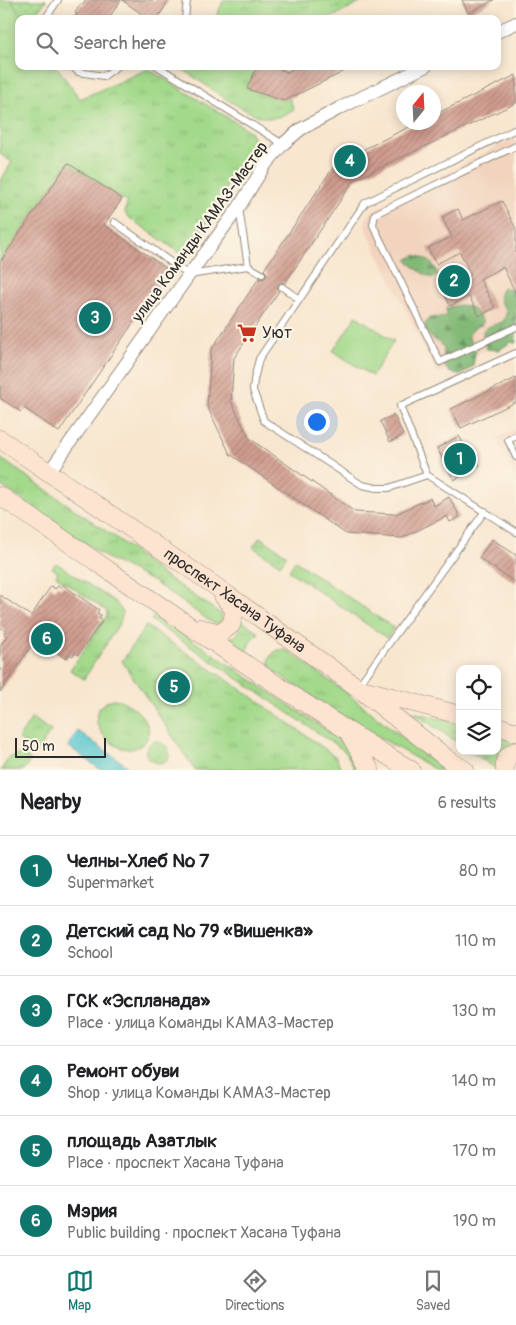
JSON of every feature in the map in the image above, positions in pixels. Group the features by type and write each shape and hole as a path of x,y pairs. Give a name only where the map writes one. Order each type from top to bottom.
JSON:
{"main road":[{"name":"проспект Хасана Туфана","path":"0,439 215,586 358,688 464,770"},
{"path":"10,505 349,733 411,770"},
{"path":"190,626 221,633 231,625 235,611 215,586"},
{"path":"358,688 456,714"},
{"path":"501,727 516,732"},
{"path":"349,733 370,770"},
{"path":"505,770 504,763 511,753 516,751"}],"street":[{"path":"501,30 516,23"},
{"name":"улица Команды КАМАЗ-Мастер","path":"49,472 239,207 265,165 283,144 301,129 418,70"}],"lane":[{"path":"47,15 58,0"},
{"path":"184,15 186,0"},
{"path":"76,70 78,72 104,76 112,70"},
{"path":"163,70 283,144"},
{"path":"427,475 389,488 362,485 264,420 254,390 254,380 259,359 365,203 516,129"},
{"path":"516,146 376,214 373,224 440,362 516,327"},
{"path":"239,207 248,266"},
{"path":"114,222 189,275 248,266 262,274"},
{"path":"282,288 299,299"},
{"path":"516,353 400,406 427,475 516,532"},
{"path":"516,436 508,440 516,457"},
{"path":"358,688 485,511"}],"shaded area":[{"path":"516,137 516,336 437,373 365,227 367,218 372,211"},
{"path":"516,429 516,479 497,438"}],"green space":[{"path":"0,0 11,0 20,15 15,15 15,70 59,70 80,99 146,70 150,70 250,131 253,136 252,148 222,193 223,202 185,253 180,253 127,216 125,212 127,202 68,163 0,262 0,182 12,162 0,154"},
{"path":"11,0 46,0 36,15 20,15"},
{"path":"224,0 366,0 336,15 217,15"},
{"path":"184,70 276,70 294,109 276,117 260,116 236,105"},
{"path":"415,255 430,262 438,275 433,278 407,260"},
{"path":"505,287 516,291 516,343 511,342 499,350 487,349 483,331 504,321 507,310 501,303 500,293"},
{"path":"460,305 471,307 482,320 482,325 477,326 469,334 469,339 476,347 473,366 461,375 449,372 443,363 443,346 426,333 425,325 429,318 447,315 446,308"},
{"path":"356,316 394,341 372,376 333,351"},
{"path":"0,458 119,540 160,573 221,614 221,622 214,624 154,582 107,558 0,485"},
{"path":"260,537 287,555 280,565 253,547"},
{"path":"295,561 394,628 387,638 289,571"},
{"path":"56,563 115,602 123,612 120,622 84,679 70,670 107,616 107,611 56,576 58,572 52,568"},
{"path":"155,615 338,738 348,746 364,770 355,770 347,754 342,749 151,620"},
{"path":"241,620 259,633 250,641 247,653 227,639 234,637 238,633"},
{"path":"146,626 251,696 336,757 342,770 195,770 122,661"},
{"path":"278,650 291,653 344,691 444,770 436,770 332,710 274,671 269,659"},
{"path":"114,699 130,705 138,711 148,726 146,741 138,747 128,749 118,746 108,740 101,732 97,723 97,713 102,705"},
{"path":"412,712 456,722 456,741"},
{"path":"32,718 51,731 37,751 18,739"},
{"path":"501,734 516,742 498,770 476,755 501,755"},
{"path":"155,741 162,743 169,750 167,760 157,763 146,754 149,745"},
{"path":"20,754 31,760 24,770 1,770 9,758"}],"water":[{"path":"78,731 127,766 124,770 101,770 68,746"}],"building":[{"path":"86,0 121,0 111,15 76,15 75,12 81,4 83,5"},
{"path":"122,0 169,0 160,15 143,15"},
{"path":"462,0 494,0 468,13"},
{"path":"255,70 282,70 287,72 291,70 347,70 284,101 247,89"},
{"path":"516,75 516,103 354,180 285,283 280,282 277,289 279,291 234,358 231,401 249,438 355,512 396,514 430,498 434,506 449,497 460,517 450,522 447,516 402,538 346,534 230,454 207,406 211,350 259,278 263,279 266,277 267,273 264,270 336,163 403,130 441,130 441,112"},
{"path":"68,163 122,199 104,225 169,270 59,432 24,408 21,412 0,398 0,262"},
{"path":"502,201 516,229 516,294 503,267 480,279 495,308 479,316 469,296 450,306 442,290 471,275 460,252 436,264 428,248 452,237 442,217 458,209 463,220"},
{"path":"516,378 516,402 461,428 451,409"},
{"path":"394,415 403,435 390,442 380,421"},
{"path":"459,436 468,452 472,450 480,466 454,480 437,448"},
{"path":"492,539 516,555 516,583 479,558"},
{"path":"63,585 99,610 97,613 101,615 99,619 102,621 78,655 75,653 73,656 69,654 66,659 49,647 47,651 34,642 0,692 0,646 7,636 4,634 6,631 0,627 0,595 31,616 51,586 55,589 58,586 61,588"}],"place":[{"name":"Ремонт обуви","path":"350,161"},
{"name":"Детский сад № 79 «Вишенка»","path":"454,281"},
{"name":"ГСК «Эспланада»","path":"95,318"},
{"name":"Уют","path":"247,333"},
{"name":"Челны-Хлеб № 7","path":"460,459"},
{"name":"Мэрия","path":"47,639"},
{"name":"площадь Азатлык","path":"174,687"}]}
